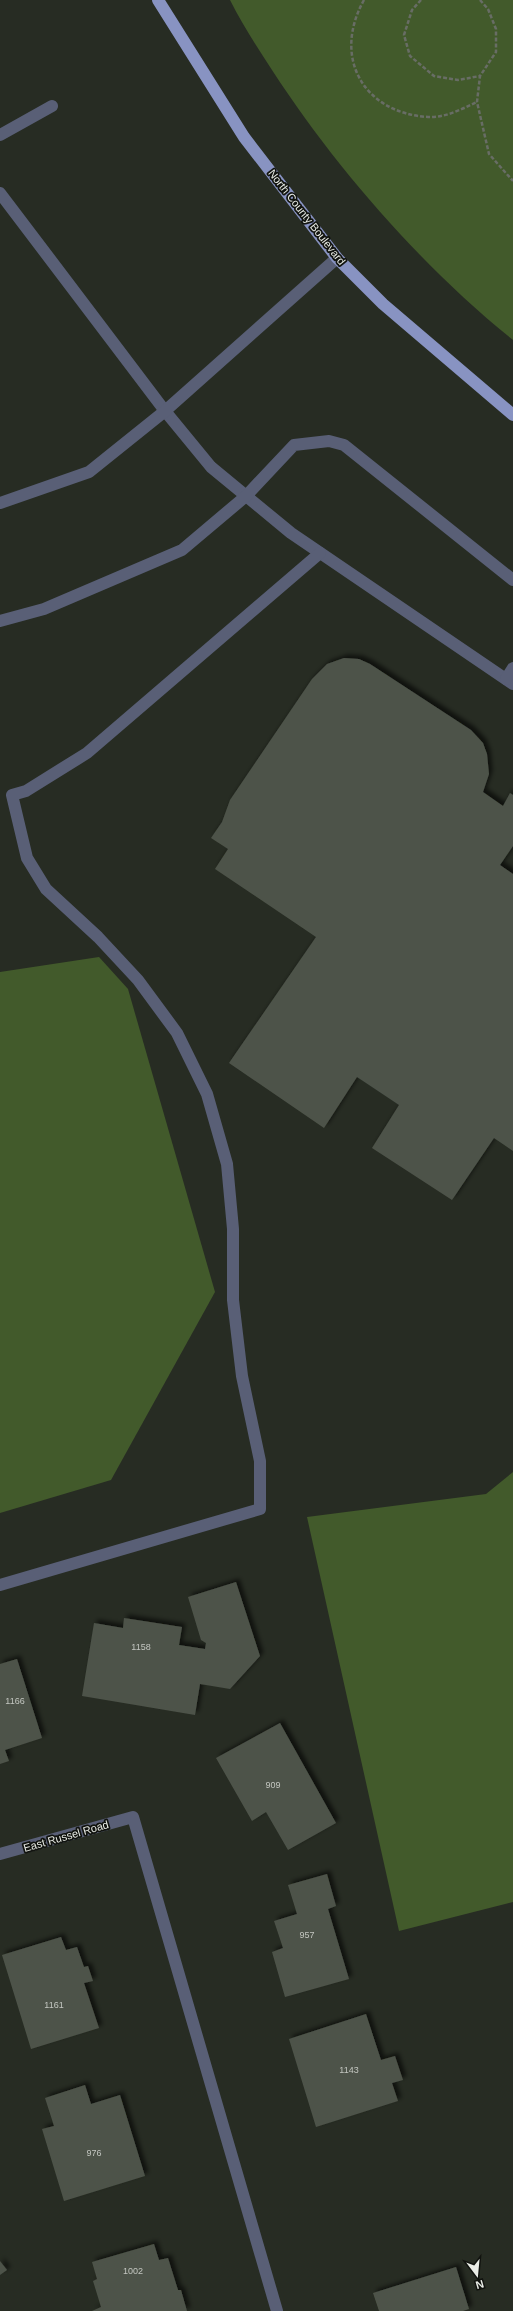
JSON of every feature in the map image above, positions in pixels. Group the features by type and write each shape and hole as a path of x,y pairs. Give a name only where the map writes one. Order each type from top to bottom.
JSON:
{"main road":[{"name":"North County Boulevard","path":"158,0 244,137 337,258 384,304 513,416"}],"street":[{"path":"0,135 52,106"},
{"path":"0,193 165,411 211,467 291,532 320,553 509,681 513,668"},
{"path":"0,503 89,472 165,411 337,258"},
{"path":"0,621 44,609 182,550 246,496 294,445 329,441 344,445 513,580"},
{"path":"0,1585 260,1509 260,1462 242,1376 233,1300 233,1229 227,1164 207,1094 177,1033 138,980 98,937 46,889 27,858 12,795 26,791 87,753 320,553"},
{"name":"East Russel Road","path":"0,1854 133,1817 277,2311"}],"path":[{"path":"364,0 355,16 350,37 351,59 363,83 383,104 405,114 429,117 454,113 477,102"},
{"path":"421,0 412,10 404,35 410,56 434,76 458,80 480,76"},
{"path":"480,0 488,9 496,29 496,52 480,76 477,102 489,154 513,181"}],"green space":[{"path":"230,0 513,0 513,340 446,281 413,248 352,179 323,143 272,70 255,44"},
{"path":"99,957 128,989 215,1292 111,1480 0,1513 0,972"},
{"path":"513,1472 513,1902 399,1931 307,1517 486,1494"}],"building":[{"path":"344,658 359,659 370,664 471,730 483,743 487,754 489,774 483,792 503,806 510,793 513,795 513,846 500,865 513,874 513,1151 494,1138 452,1200 372,1148 399,1105 357,1077 324,1128 229,1063 316,937 215,869 228,849 211,838 222,822 230,800 312,679 327,664"},
{"path":"236,1582 260,1656 230,1689 200,1684 195,1715 82,1696 94,1623 123,1628 124,1618 182,1627 179,1645 205,1649 206,1643 201,1640 188,1597"},
{"path":"17,1659 42,1738 5,1750 9,1761 0,1764 0,1664"},
{"path":"280,1723 336,1823 288,1850 266,1812 252,1821 216,1758"},
{"path":"327,1874 336,1906 328,1909 349,1979 285,1997 272,1952 283,1948 274,1921 297,1914 288,1885"},
{"path":"61,1937 66,1950 77,1947 84,1967 88,1966 93,1981 84,1983 99,2028 31,2049 2,1955"},
{"path":"366,2014 381,2060 395,2056 403,2080 392,2083 398,2101 316,2127 289,2039"},
{"path":"85,2085 91,2104 120,2095 145,2176 64,2201 42,2129 54,2126 45,2098"},
{"path":"154,2244 159,2260 168,2258 178,2290 181,2290 187,2311 92,2311 101,2307 93,2281 97,2279 92,2262"},
{"path":"0,2261 7,2270 0,2275"},
{"path":"456,2267 469,2309 463,2311 379,2311 373,2293"}]}
